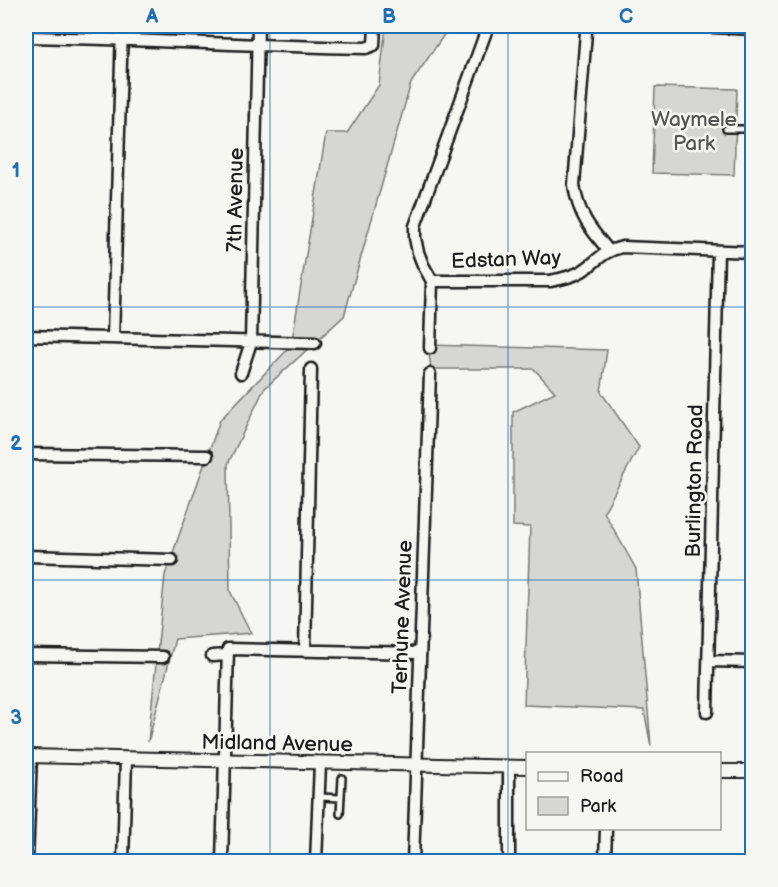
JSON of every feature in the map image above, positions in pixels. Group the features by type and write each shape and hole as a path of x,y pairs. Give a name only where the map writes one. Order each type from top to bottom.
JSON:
{"street":[{"path":"113,338 122,26"},
{"name":"7th Avenue","path":"241,373 251,342 258,26"},
{"path":"26,37 366,48 374,45 375,26"},
{"path":"430,348 432,280 418,252 415,226 489,26"},
{"path":"584,26 586,32 574,184 578,204 586,223 609,251 622,247 753,252"},
{"path":"709,26 753,29"},
{"name":"Edstan Way","path":"432,280 550,281 584,270 609,251"},
{"name":"Burlington Road","path":"707,712 718,251"},
{"path":"26,336 315,343"},
{"path":"305,651 311,369"},
{"name":"Terhune Avenue","path":"413,861 430,374"},
{"path":"26,454 207,456"},
{"path":"26,556 172,560"},
{"path":"222,861 228,649 420,653"},
{"path":"26,655 163,657"},
{"path":"212,656 227,655"},
{"path":"709,662 753,662"},
{"path":"27,861 28,756"},
{"name":"Midland Avenue","path":"28,756 526,767"},
{"path":"123,861 126,759"},
{"path":"316,861 320,763"},
{"path":"508,861 509,766"},
{"path":"721,771 753,771"},
{"path":"605,861 606,830"}],"lane":[{"path":"726,129 753,129"},
{"path":"340,814 342,778"},
{"path":"319,797 341,798"}],"green space":[{"path":"386,26 450,26 411,83 344,316 264,389 228,464 230,591 251,633 175,639 148,742 165,575 220,420 291,346 326,133 347,133 379,85"},
{"name":"Waymele Park","path":"655,87 737,89 734,175 652,173"},
{"path":"428,345 607,350 601,392 639,447 604,512 636,569 651,746 644,710 524,705 530,527 513,526 513,412 555,392 534,369 431,369"}]}
